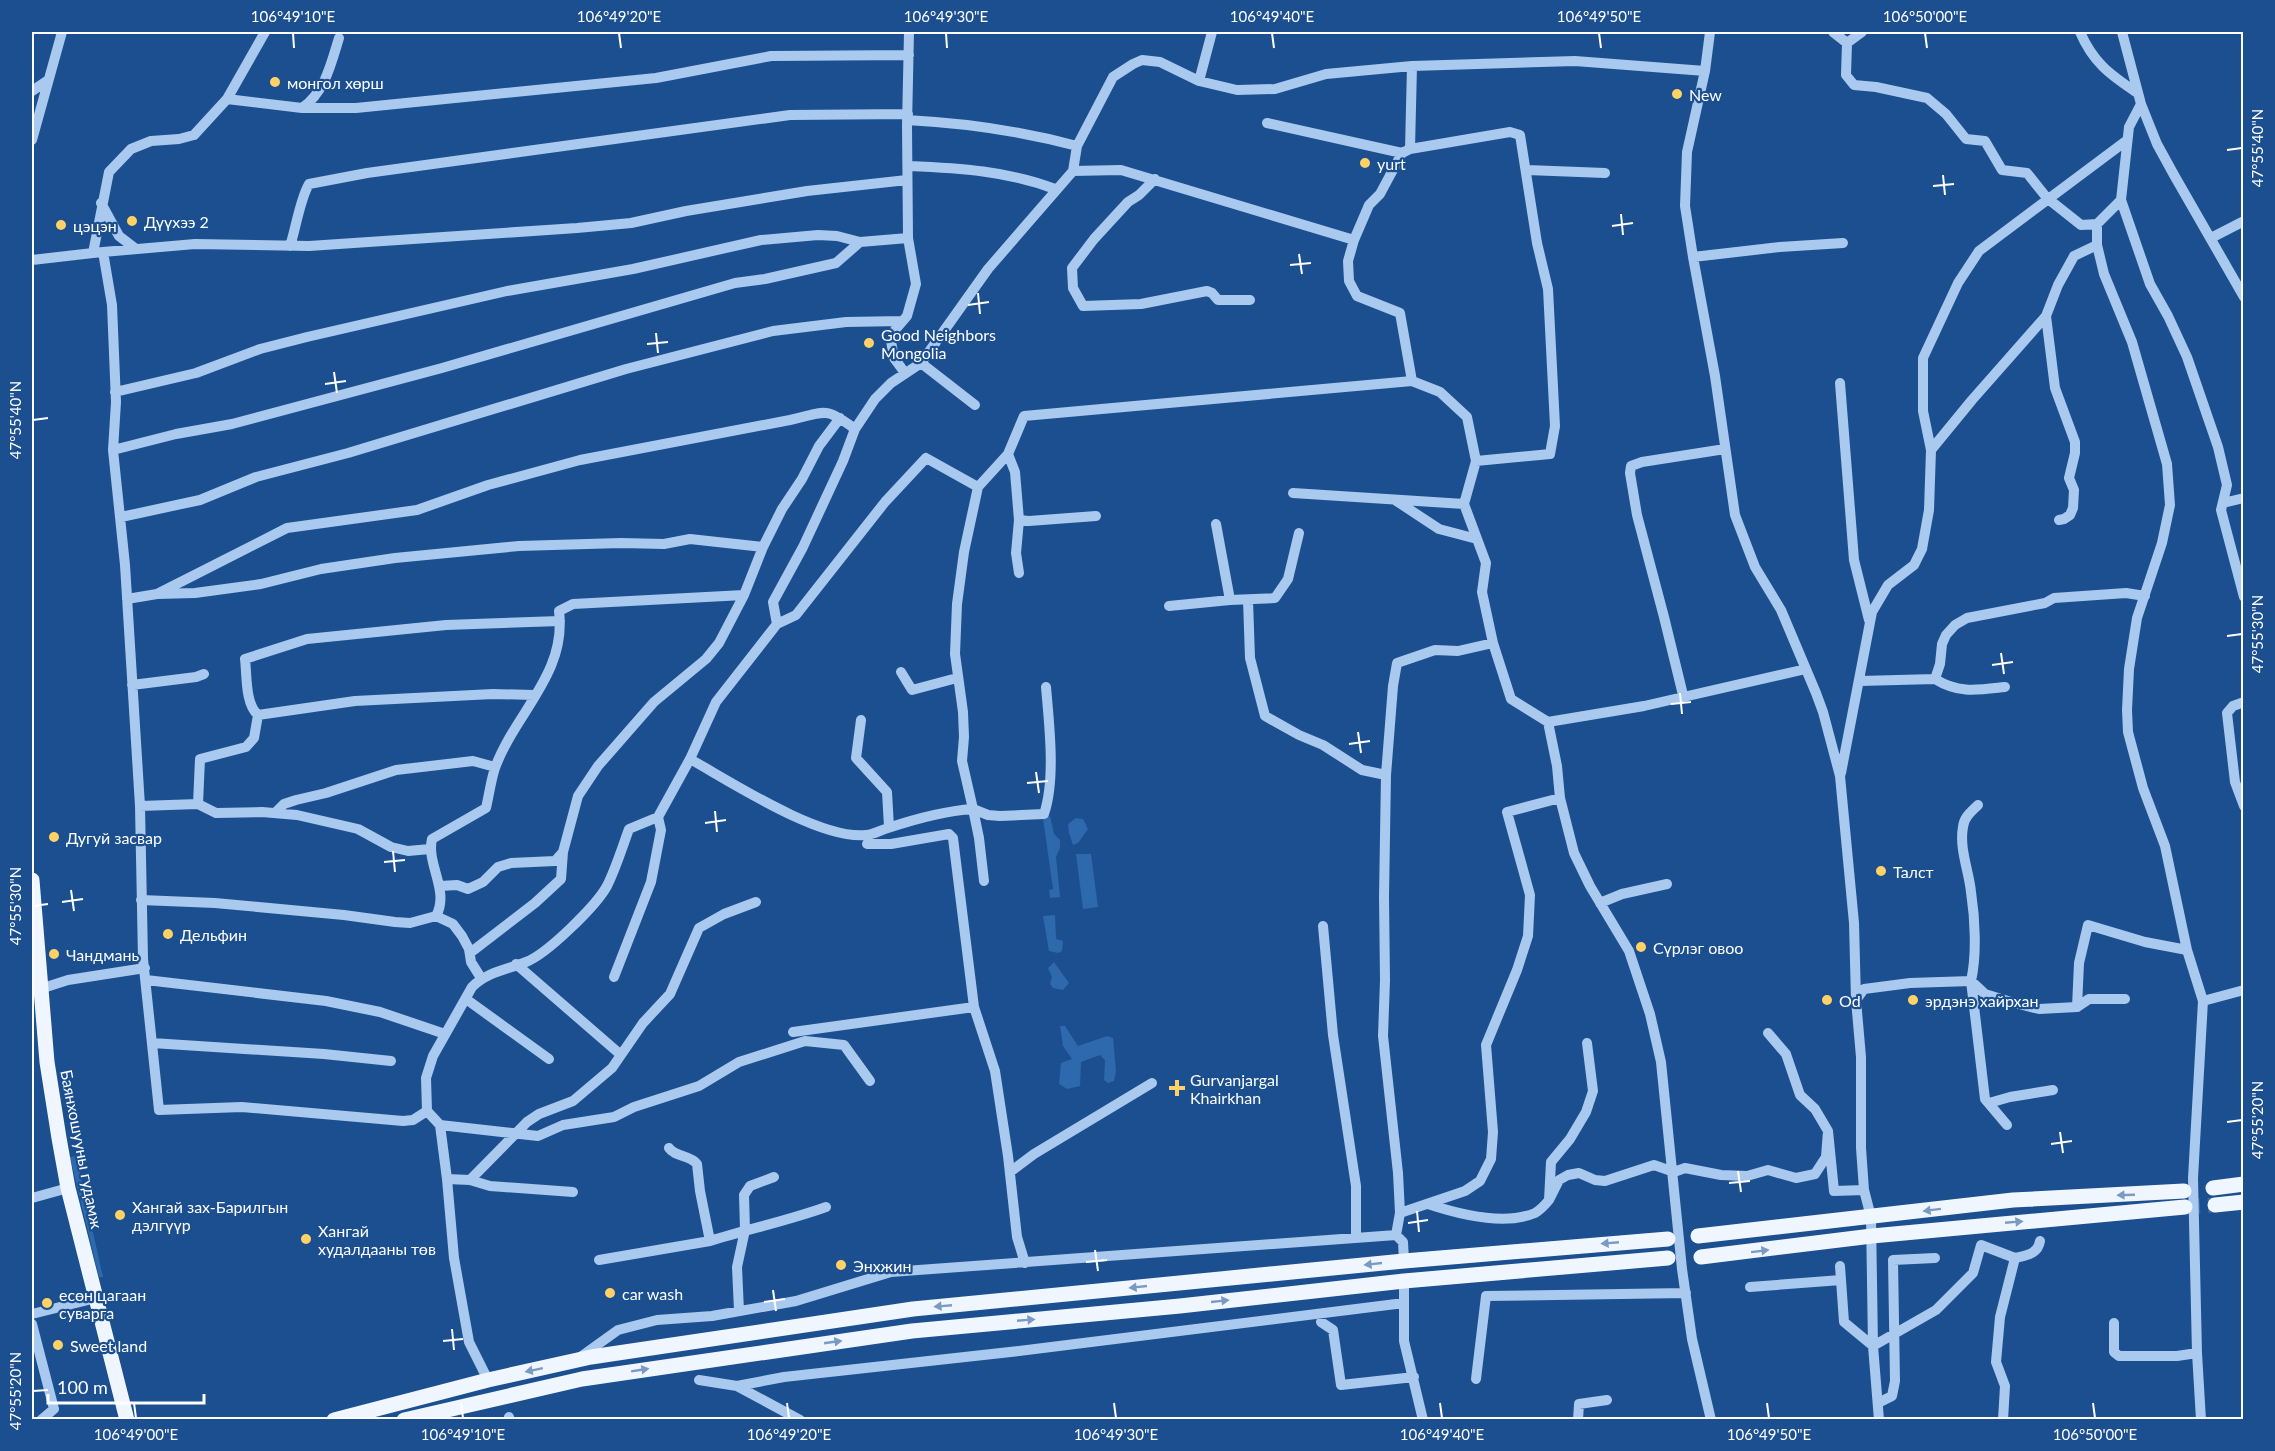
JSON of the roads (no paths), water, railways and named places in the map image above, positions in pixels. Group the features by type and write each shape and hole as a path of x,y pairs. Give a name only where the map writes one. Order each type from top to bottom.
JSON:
{"main road":[{"name":"Баянхошууны гудамж","path":"32,880 47,1062 68,1188 127,1419"},
{"path":"2212,1188 2244,1184"},
{"path":"1698,1236 2013,1200 2184,1191"},
{"path":"2215,1205 2244,1202"},
{"path":"1701,1257 1872,1236 2185,1208"},
{"path":"334,1419 573,1361 913,1309 1404,1261 1668,1239"},
{"path":"404,1419 582,1379 912,1331 1180,1306 1404,1281 1668,1258"}],"street":[{"path":"32,140 62,32"},
{"path":"265,32 227,99 194,135 179,139 151,141 131,149 109,172 101,203 98,252 112,305 115,392 113,450 121,517 141,806 141,900 145,968 159,1110 242,1107 403,1121 413,1120 427,1111"},
{"path":"905,373 891,350 895,330 907,316 916,284 908,238 909,32"},
{"path":"1199,81 1212,32"},
{"path":"1710,32 1705,70 1687,152 1685,206 1715,376 1735,515 1755,567 1781,610 1806,669 1823,712 1840,776 1854,923 1856,1000 1861,1058 1861,1148 1864,1190 1872,1217 1874,1346 1879,1419"},
{"path":"1833,32 1847,43"},
{"path":"1847,43 1862,32"},
{"path":"2080,32 2092,57 2109,74 2136,92"},
{"path":"2121,32 2136,92 2157,144 2244,297"},
{"path":"302,108 313,100 329,72 339,38"},
{"path":"1847,43 1846,75 1854,85 1876,87 1927,98 1946,114 1966,139 1985,141 2002,170 2027,173 2047,198 2081,225 2097,224 2121,200"},
{"path":"227,99 302,108 356,108 656,78 771,56 909,55"},
{"path":"777,624 773,602 803,547 843,461 855,429 875,399 905,373 921,363 988,268 1073,171 1077,146 1113,77 1124,68 1142,60 1160,62 1199,81 1237,90 1275,88 1326,74 1412,66 1575,61 1705,70"},
{"path":"1412,66 1406,151 1380,194 1369,205 1348,261 1349,281 1357,296 1400,313 1412,381"},
{"path":"32,91 47,81"},
{"path":"2140,104 2129,127 2126,141 2126,168 2121,200 2150,284 2168,316 2196,381 2218,447 2227,485 2222,510 2244,597"},
{"path":"290,246 305,190 309,184 367,173 790,115 908,117 1038,136 1077,146"},
{"path":"1267,123 1406,151 1514,132 1520,135 1537,243 1548,290 1555,426 1550,454 1476,461"},
{"path":"1840,776 1860,681 1869,623 1880,596 1888,585 1914,565 1922,549 1929,510 1931,450 1923,411 1923,358 1958,283 1979,250 2126,141"},
{"path":"909,166 956,168 1009,175 1055,189"},
{"path":"1073,171 1121,170 1354,240"},
{"path":"1527,170 1605,173"},
{"path":"1155,179 1139,195 1128,202 1094,239 1072,268 1073,288 1083,306 1141,304 1207,291 1212,292 1218,300 1250,300"},
{"path":"32,260 195,244 290,246 398,241 631,223 686,211 807,191 907,180"},
{"path":"101,203 119,236 137,249"},
{"path":"2211,238 2244,221"},
{"path":"2097,224 2097,245 2104,274 2132,342 2167,464 2170,505 2162,543 2137,618 2129,669 2128,732 2143,788 2165,846 2187,950 2203,1001 2193,1178 2197,1353 2201,1419"},
{"path":"115,392 196,373 260,349 307,337 507,291 643,267 761,240 818,235 837,236 860,242 908,238"},
{"path":"113,450 176,434 232,424 442,368 735,284 836,262 860,242"},
{"path":"1693,258 1780,247 1843,243"},
{"path":"1931,450 2046,316 2058,285 2074,256 2097,245"},
{"path":"2046,316 2055,388 2069,431 2075,442 2075,453 2068,478 2074,490 2073,508 2070,515 2059,520"},
{"path":"121,517 200,500 256,477 370,447 626,369 773,331 846,322 902,321"},
{"path":"921,363 975,405"},
{"path":"984,881 979,838 962,761 964,737 963,712 957,678 957,604 964,552 978,487 1008,454 1024,416 1412,381 1440,392 1467,417 1476,461 1464,504 1486,563 1482,592 1493,643 1510,699 1548,722 1644,706 1683,695 1806,669"},
{"path":"1840,383 1854,560 1869,623"},
{"path":"157,594 287,528 417,510 488,485 580,460 825,412 830,412 855,429"},
{"path":"470,953 535,903 561,879 563,852 578,796 597,766 654,702 706,659 719,642 744,594 763,547 782,509 802,479 819,446 840,418"},
{"path":"1683,695 1637,515 1630,473 1631,466 1642,462 1725,449"},
{"path":"1008,454 1015,472 1019,520 1016,553 1019,573"},
{"path":"488,1380 469,1342 454,1258 440,1125 427,1111 426,1078 433,1056 445,1034 472,987 481,978 526,962 548,947 589,910 606,887 629,829 658,817 690,759 716,702 777,624 796,615 885,502 926,458 978,487"},
{"path":"1293,492 1464,504"},
{"path":"2223,503 2244,498"},
{"path":"1393,499 1439,529 1477,539"},
{"path":"1019,520 1096,516"},
{"path":"1216,524 1230,600"},
{"path":"1169,606 1275,598 1288,579 1299,533"},
{"path":"126,599 261,584 321,569 395,558 519,546 664,544 690,539 763,547"},
{"path":"1935,679 1946,635 1954,625 1967,618 2045,603 2054,598 2126,592 2145,596"},
{"path":"436,916 441,903 440,886 430,849 432,838 486,808 495,767 534,695 550,673 558,644 559,611 573,604 744,594"},
{"path":"1248,600 1250,658 1265,716 1323,745 1362,770 1386,775"},
{"path":"198,804 200,759 246,747 254,738 258,715 249,695 245,659 307,639 446,625 560,621"},
{"path":"1396,1235 1400,1213 1395,1132 1383,1036 1386,775 1393,686 1397,663 1436,650 1458,651 1493,643"},
{"path":"901,672 912,690 957,678"},
{"path":"132,685 204,674"},
{"path":"1860,681 1935,679 1949,688 1972,691 2005,687"},
{"path":"690,759 752,795 821,827 841,833 867,835 954,810 973,809 988,815 1000,816 1044,814 1048,804 1051,743 1046,687"},
{"path":"258,715 355,701 493,694 534,695"},
{"path":"2244,702 2233,706 2227,713 2235,782 2244,806"},
{"path":"861,720 856,758 887,792 889,827"},
{"path":"1548,722 1557,766 1560,798 1579,865 1629,951 1650,1014 1661,1062 1692,1339 1711,1419"},
{"path":"275,813 284,804 396,770 473,761 495,767"},
{"path":"1400,1213 1465,1191 1480,1181 1491,1159 1493,1132 1486,1045 1513,981 1528,936 1530,895 1507,812 1560,798"},
{"path":"141,806 198,804 216,813 275,813 344,824 391,847 408,851 430,849"},
{"path":"1978,805 1967,815 1962,828 1964,859 1971,892 1974,967 1971,981 1985,1099 2007,1125"},
{"path":"614,976 651,882 661,830 658,817"},
{"path":"867,844 891,844 950,834 953,838 974,1007 995,1071 1017,1237 1025,1263"},
{"path":"440,886 457,885 468,889 483,882 498,867 511,863 555,861 563,852"},
{"path":"1600,903 1622,894 1667,884"},
{"path":"141,900 247,906 410,923 436,916 453,924 462,936 470,953 471,962 481,978"},
{"path":"470,1180 486,1166 514,1134 539,1114 573,1101 612,1068 643,1023 670,994 699,928 724,914 756,902"},
{"path":"2077,1007 2079,963 2088,925 2145,942 2187,950"},
{"path":"1323,926 1333,1035 1356,1186 1356,1237"},
{"path":"516,964 621,1055"},
{"path":"40,989 68,981 145,968"},
{"path":"146,980 326,1001 380,1012 445,1034"},
{"path":"1856,1000 1864,989 1910,983 1971,981 1985,994 2038,1009 2077,1007 2089,999 2125,999"},
{"path":"2203,1001 2244,990"},
{"path":"466,999 549,1059"},
{"path":"793,1032 974,1007"},
{"path":"1768,1033 1786,1054 1800,1095 1815,1109 1828,1131 1834,1191 1864,1190"},
{"path":"440,1125 538,1136 563,1125 614,1117 634,1107 699,1086 739,1062 805,1041 844,1045 870,1081"},
{"path":"152,1043 324,1054 391,1061"},
{"path":"1549,1200 1551,1162 1570,1140 1586,1112 1593,1091 1587,1043"},
{"path":"1010,1172 1034,1154 1152,1083"},
{"path":"1989,1103 2053,1090"},
{"path":"1427,1204 1453,1213 1496,1219 1537,1212 1549,1200 1559,1180 1568,1175 1579,1173 1594,1180 1605,1181 1654,1166 1674,1172 1685,1168 1721,1175 1747,1176 1768,1170 1796,1178 1815,1174 1826,1156 1828,1131"},
{"path":"669,1148 672,1152 690,1158 697,1164 710,1241"},
{"path":"740,1311 737,1267 745,1230 746,1190 750,1186 774,1177"},
{"path":"447,1179 470,1180 490,1186 573,1192"},
{"path":"32,1198 68,1188"},
{"path":"600,1260 710,1241 745,1230 782,1223 826,1208"},
{"path":"573,1361 618,1330 657,1320 712,1316 796,1301 891,1272 1396,1235 1403,1242 1404,1261"},
{"path":"1874,1346 1936,1310 1973,1273 1981,1245 2015,1258 2034,1253 2039,1249 2040,1241"},
{"path":"1878,1403 1892,1396 1895,1381 1893,1260 1935,1258"},
{"path":"2003,1419 2005,1386 1996,1362 2001,1317 2015,1258"},
{"path":"1840,1266 1844,1322 1874,1346"},
{"path":"1750,1287 1841,1280"},
{"path":"1404,1281 1404,1341 1423,1419"},
{"path":"1476,1379 1486,1296 1686,1293"},
{"path":"32,1314 96,1298"},
{"path":"737,1386 784,1377 1019,1352 1404,1303"},
{"path":"1321,1322 1333,1330 1341,1385 1414,1377"},
{"path":"2114,1323 2114,1352 2119,1356 2176,1356 2197,1353"},
{"path":"32,1324 54,1409 41,1419"},
{"path":"699,1380 737,1386 800,1419"},
{"path":"1578,1419 1579,1404 1607,1400"}],"tunnel":[{"path":"2185,1207 2215,1205"}],"place":[{"name":"монгол хөрш","path":"275,82"},
{"name":"New","path":"1677,94"},
{"name":"yurt","path":"1365,163"},
{"name":"Дүүхээ 2","path":"132,221"},
{"name":"цэцэн","path":"61,225"},
{"name":"Good Neighbors Mongolia","path":"869,343"},
{"name":"Дугуй засвар","path":"54,837"},
{"name":"Талст","path":"1881,871"},
{"name":"Дельфин","path":"168,934"},
{"name":"Сүрлэг овоо","path":"1641,947"},
{"name":"Чандмань","path":"54,954"},
{"name":"Od","path":"1827,1000"},
{"name":"эрдэнэ хайрхан","path":"1913,1000"},
{"name":"Gurvanjargal Khairkhan","path":"1177,1088"},
{"name":"Хангай зах-Барилгын дэлгүүр","path":"120,1215"},
{"name":"Хангай худалдааны төв","path":"306,1239"},
{"name":"Энхжин","path":"841,1265"},
{"name":"car wash","path":"610,1293"},
{"name":"есөн цагаан суварга","path":"47,1303"},
{"name":"Sweet land","path":"58,1345"}]}
